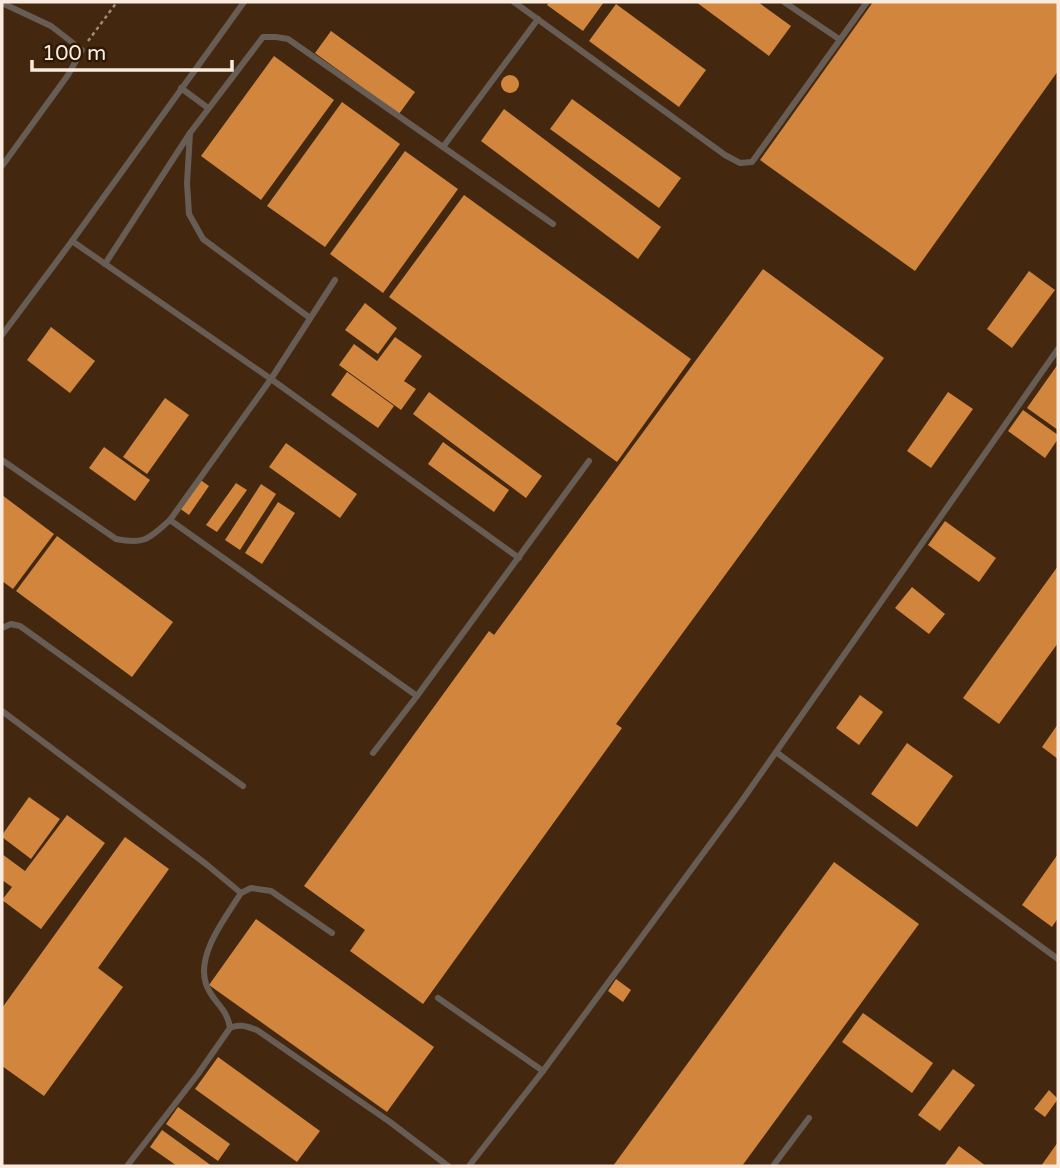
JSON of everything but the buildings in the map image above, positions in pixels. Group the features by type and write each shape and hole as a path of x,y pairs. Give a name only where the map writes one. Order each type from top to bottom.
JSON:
{"lane":[{"path":"2,335 243,2"},
{"path":"514,2 725,155 740,163 752,162 867,2"},
{"path":"784,2 839,39"},
{"path":"2,3 51,26 82,50 68,75 2,166"},
{"path":"443,147 538,19"},
{"path":"105,264 190,133 263,37 288,39 552,224"},
{"path":"181,88 208,108"},
{"path":"190,133 187,183 189,214 203,239 310,318"},
{"path":"72,241 271,379 519,558"},
{"path":"2,460 116,539 134,542 149,538 170,520 271,379 335,279"},
{"path":"469,1166 543,1071 741,803 1058,349"},
{"path":"373,753 589,461"},
{"path":"170,520 417,696"},
{"path":"2,628 11,624 20,626 243,786"},
{"path":"2,711 241,893"},
{"path":"776,752 1058,959"},
{"path":"230,1028 225,1010 206,985 204,967 209,947 241,893 251,888 271,891 332,933"},
{"path":"438,998 543,1071"},
{"path":"127,1166 230,1028 235,1025 257,1030 390,1122 448,1166"},
{"path":"773,1166 809,1118"}],"path":[{"path":"82,50 117,2"}],"shaded area":[{"path":"2,2 1058,2 1058,1166 2,1166"}]}
